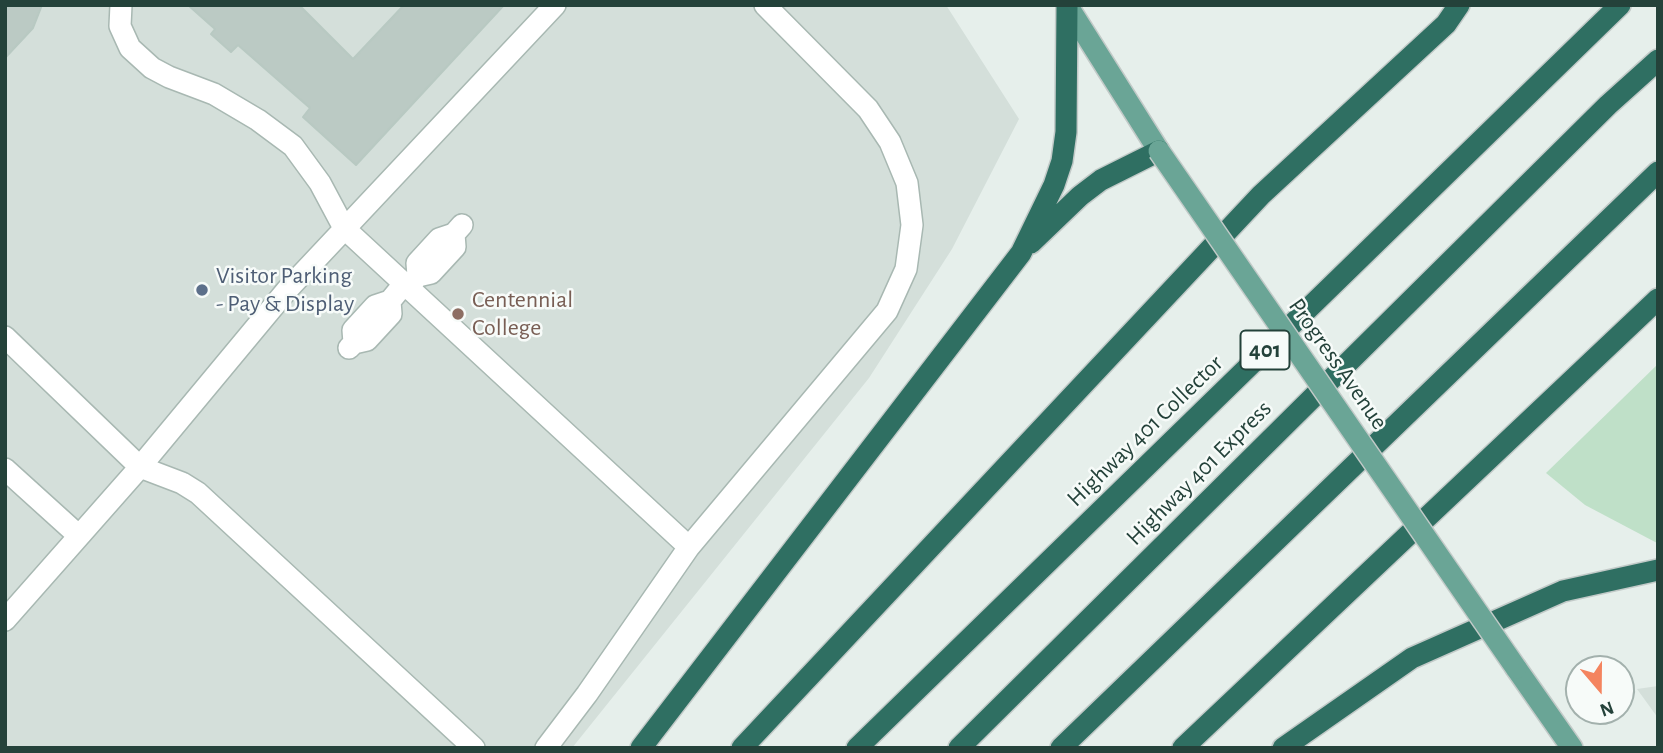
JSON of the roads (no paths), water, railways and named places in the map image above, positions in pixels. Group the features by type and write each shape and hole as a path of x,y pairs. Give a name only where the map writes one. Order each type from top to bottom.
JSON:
{"highway":[{"path":"1021,253 1054,185 1062,162 1066,132 1067,5"},
{"path":"742,748 1261,195 1446,24 1459,5"},
{"name":"Highway 401 Collector","path":"857,748 1620,5"},
{"name":"Highway 401 Express","path":"959,748 1588,125 1658,60"},
{"path":"640,748 1021,253 1080,196 1101,180 1159,151"},
{"path":"1061,748 1658,172"},
{"path":"1184,748 1658,299"},
{"path":"1283,748 1412,658 1563,591 1658,570"}],"main road":[{"name":"Progress Avenue","path":"1067,5 1159,151 1572,748"}],"lane":[{"path":"121,5 120,26 130,48 152,68 214,94 258,120 293,146 320,183 344,228 410,283 689,547"},
{"path":"5,620 140,467 287,290 555,5"},
{"path":"546,748 587,694 689,547 887,311 906,269 912,225 907,183 890,142 868,109 765,5"},
{"path":"352,346 353,330 375,306 390,301 410,283 417,262 439,239 459,229"},
{"path":"5,338 140,467 182,483 198,494 474,748"},
{"path":"5,469 79,536"}],"place":[{"name":"Visitor Parking - Pay & Display","path":"202,290"},
{"name":"Centennial College","path":"458,314"}]}
